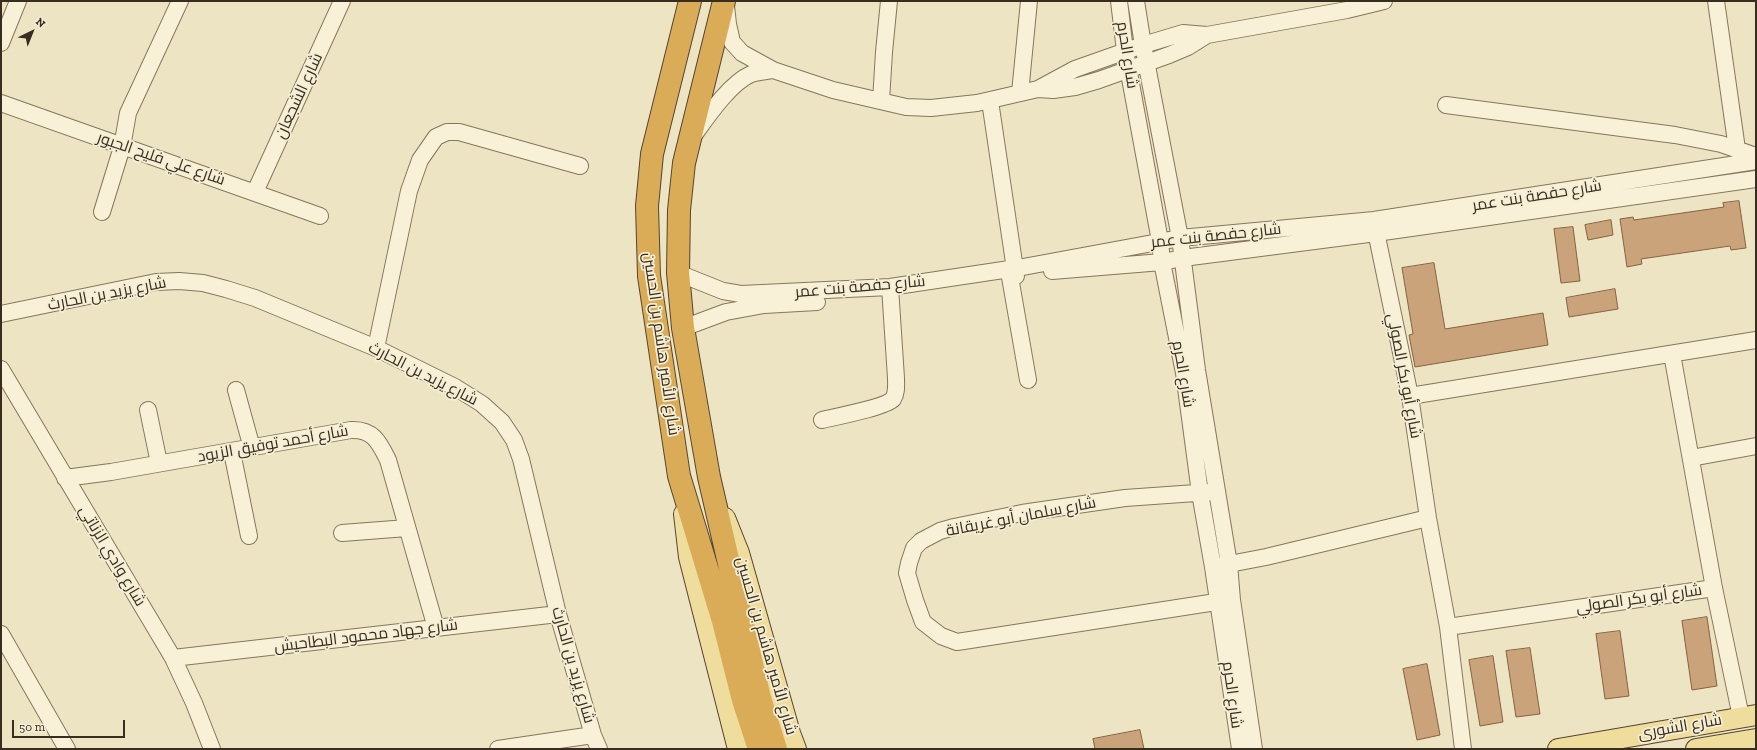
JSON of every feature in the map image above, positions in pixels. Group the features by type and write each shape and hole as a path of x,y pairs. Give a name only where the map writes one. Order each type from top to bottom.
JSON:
{"highway":[{"name":"شارع الأمير هاشم بن الحسين","path":"690,1 652,154 647,206 649,276 679,476 760,698 787,745"},
{"name":"شارع الأمير هاشم بن الحسين","path":"725,1 684,162 679,210 678,273 683,328 709,477 744,700 759,749"}],"main road":[{"name":"شارع الأمير هاشم بن الحسين","path":"679,476 689,556 738,749"},
{"name":"شارع الأمير هاشم بن الحسين","path":"709,477 739,553 787,745"},
{"name":"شارع الشورى","path":"1558,749 1749,716"},
{"name":"شارع الشورى","path":"1696,749 1756,739"}],"street":[{"path":"1,43 18,1"},
{"path":"102,212 122,147 128,113 180,1"},
{"name":"شارع الشجعان","path":"255,192 342,1"},
{"path":"725,1 732,42 742,53 773,70 833,90 906,106 931,108 990,101 1038,89 1053,90 1075,87 1147,64 1188,47 1207,35"},
{"path":"881,101 884,52 890,1"},
{"path":"1020,93 1029,1"},
{"name":"شارع الحرم","path":"1119,1 1125,51 1160,241 1162,262 1190,372"},
{"name":"شارع الحرم","path":"1136,1 1183,258 1190,372 1221,566 1240,749"},
{"path":"1038,89 1075,68 1183,33 1207,35 1347,10 1384,1"},
{"path":"1716,1 1737,149"},
{"path":"689,142 715,106 734,86 751,74 773,70"},
{"path":"990,101 1028,380"},
{"name":"شارع علي فليح الجبور","path":"1,103 320,216"},
{"path":"1446,105 1675,135 1721,144 1756,156"},
{"path":"376,348 409,191 420,160 436,138 447,132 459,132 580,166"},
{"name":"شارع حفصة بنت عمر","path":"683,328 726,312 764,305 891,292 1013,274 1162,262 1756,161"},
{"name":"شارع حفصة بنت عمر","path":"1013,274 1160,241 1180,238 1375,227 1756,179"},
{"name":"شارع أبو بكر الصولي","path":"1375,227 1410,396 1428,518 1448,627 1463,749"},
{"name":"شارع حفصة بنت عمر","path":"678,273 723,291 741,294 891,292"},
{"name":"شارع يزيد بن الحارث","path":"1,314 156,282 179,281 203,283 255,298 376,348 455,387 482,404 502,422 514,440 521,459 558,614 596,742 498,749"},
{"path":"822,420 876,407 886,404 893,399 896,392 896,378 891,292"},
{"path":"1410,396 1756,340"},
{"name":"شارع أبو بكر الصولي","path":"1448,627 1714,588 1672,354"},
{"name":"شارع وادي الزناتي","path":"1,369 173,658 194,703 212,749"},
{"path":"236,390 252,448"},
{"path":"148,410 160,464"},
{"name":"شارع أحمد توفيق الزيود","path":"65,478 232,452 351,430 359,429 368,432 381,446 388,460 436,628"},
{"path":"1691,458 1756,446"},
{"path":"232,452 249,536"},
{"name":"شارع سلمان أبو غريقانة","path":"1208,492 1125,498 1022,513 954,527 940,531 921,541 914,548 907,573 923,622 941,636 957,642 1225,601"},
{"path":"1221,566 1428,518"},
{"path":"342,533 407,528"},
{"path":"1714,588 1749,716"},
{"name":"شارع الحرم","path":"1225,601 1254,749"},
{"name":"شارع جهاد محمود البطاحيش","path":"173,658 558,614"},
{"path":"1,634 67,749"}],"building":[{"path":"1739,201 1746,248 1731,250 1730,246 1641,259 1642,264 1627,267 1620,219 1633,217 1634,220 1724,207 1723,203"},
{"path":"1611,220 1613,235 1588,240 1585,225"},
{"path":"1573,227 1580,281 1561,283 1554,229"},
{"path":"1434,263 1445,329 1543,313 1548,345 1415,367 1409,335 1413,334 1402,268"},
{"path":"1615,289 1618,309 1569,317 1566,298"},
{"path":"1707,617 1717,686 1692,690 1682,621"},
{"path":"1620,631 1629,696 1605,699 1596,634"},
{"path":"1530,648 1540,714 1516,717 1506,651"},
{"path":"1493,656 1503,722 1480,726 1469,660"},
{"path":"1427,664 1440,735 1417,740 1403,669"},
{"path":"1140,730 1144,749 1095,749 1093,739"}]}
